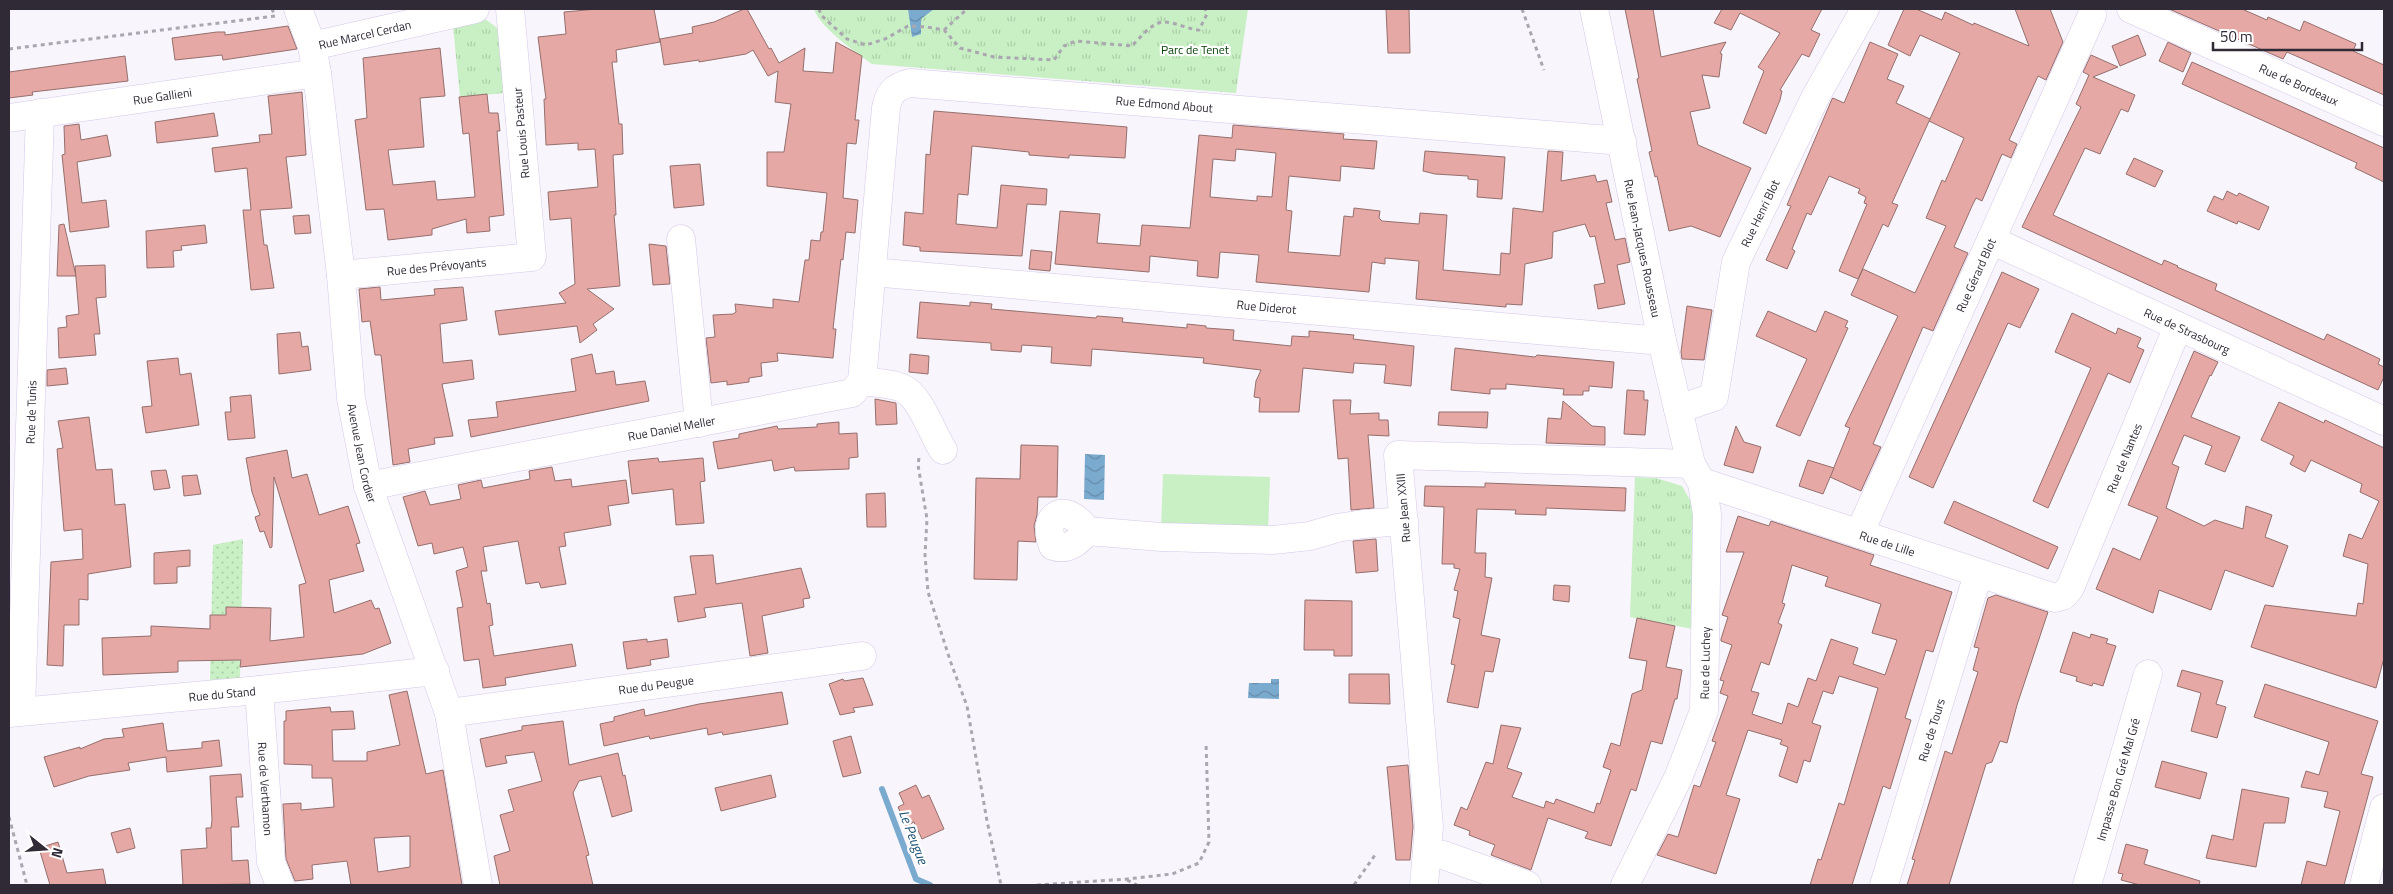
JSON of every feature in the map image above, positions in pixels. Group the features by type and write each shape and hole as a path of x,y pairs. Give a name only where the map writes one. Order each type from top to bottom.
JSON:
{"street":[{"name":"Avenue Jean Cordier","path":"298,9 312,46 317,73 341,275 351,398 368,486 449,714 478,885"},
{"name":"Rue Marcel Cerdan","path":"312,46 475,9"},
{"name":"Rue Louis Pasteur","path":"510,9 532,257"},
{"name":"Rue Jean-Jacques Rousseau","path":"1594,9 1662,341 1696,474"},
{"name":"Rue Henri Blot","path":"1678,409 1714,397 1736,262 1816,96 1865,9"},
{"name":"Rue de Bordeaux","path":"2131,9 2384,122"},
{"name":"Rue Gérard Blot","path":"1859,534 1991,240 2097,11"},
{"name":"Rue Gallieni","path":"9,118 317,73"},
{"name":"Rue Edmond About","path":"872,272 888,97 897,86 910,83 1622,140"},
{"name":"Rue de Tunis","path":"15,712 40,113"},
{"path":"682,239 699,423"},
{"name":"Rue de Strasbourg","path":"1991,240 2384,421"},
{"name":"Rue des Prévoyants","path":"341,275 532,257"},
{"name":"Rue Diderot","path":"872,272 1662,341"},
{"path":"872,272 862,381 902,388 911,395 928,420 940,445"},
{"name":"Rue de Nantes","path":"2070,588 2178,326"},
{"name":"Rue Daniel Meller","path":"368,486 852,393 862,381"},
{"name":"Rue Jean XXIII","path":"1424,885 1429,826 1398,455 1696,474"},
{"name":"Rue de Lille","path":"1696,474 1720,488 2054,598 2063,596 2070,588"},
{"name":"Rue de Luchey","path":"1625,885 1678,778 1704,711 1707,514 1696,474"},
{"path":"1087,531 1161,537 1273,540 1310,536 1338,528 1363,524 1404,521"},
{"name":"Rue de Tours","path":"1884,885 1978,574"},
{"name":"Rue du Peugue","path":"449,714 862,656"},
{"name":"Rue du Stand","path":"15,712 258,690 435,671"},
{"name":"Impasse Bon Gré Mal Gré","path":"2087,885 2148,674"},
{"name":"Rue de Verthamon","path":"258,690 271,862 280,885"},
{"path":"2364,885 2384,808"},
{"path":"1427,852 1443,855 1527,885"}],"path":[{"path":"9,49 275,16 272,9"},
{"path":"819,9 821,15 847,39 866,45 885,39 908,26 927,27 944,30 960,48 994,58 1054,60 1064,46 1076,41 1132,46 1154,25 1164,22 1199,30 1206,14 1206,9"},
{"path":"944,30 967,9"},
{"path":"1522,9 1544,70"},
{"path":"940,445 928,444 920,454 918,465 928,519 925,555 928,592 967,706 987,821 1001,885"},
{"path":"1037,885 1172,874 1199,863 1209,842 1206,742"},
{"path":"9,817 28,885"},
{"path":"1354,885 1375,855"},
{"path":"1127,879 1137,885"}],"green space":[{"name":"Parc de Tenet","path":"814,9 1248,9 1236,93 872,64 848,47 823,24"},
{"path":"485,19 500,30 505,93 460,97 453,26"},
{"path":"1163,474 1270,477 1268,531 1161,529"},
{"path":"1635,477 1656,478 1682,486 1694,507 1693,629 1630,617"},
{"path":"243,539 240,678 210,680 213,545"}],"water":[{"path":"908,9 934,9 921,19 921,34 912,37"},
{"path":"1085,454 1105,455 1104,500 1084,499"},
{"path":"1271,679 1279,679 1279,699 1248,698 1249,683 1271,683"}],"building":[{"path":"597,9 654,9 660,42 616,50 617,62 612,62 619,124 622,124 623,154 613,155 616,215 614,215 620,286 587,289 614,309 593,324 597,330 580,343 577,326 499,335 495,311 566,303 559,293 575,284 571,218 550,220 548,192 598,187 595,149 578,150 578,143 546,145 544,99 546,99 538,37 566,34 564,12"},
{"path":"747,9 779,63 805,48 803,71 833,73 836,42 862,56 855,120 859,120 856,144 847,143 843,198 858,200 855,233 846,232 843,260 841,259 833,329 836,329 833,358 777,353 778,361 761,363 762,376 749,378 749,382 727,385 727,381 711,383 706,338 715,337 713,315 733,314 736,312 735,304 773,308 773,299 799,302 805,260 809,260 811,240 820,241 821,232 823,232 827,193 767,186 767,152 784,152 791,104 775,102 778,71 768,76 753,50 746,54 699,62 699,60 664,65 660,39 693,33 692,27 714,22"},
{"path":"1386,9 1409,9 1410,53 1388,53"},
{"path":"1625,9 1653,9 1661,57 1726,42 1720,53 1722,54 1719,77 1702,75 1710,108 1690,112 1698,145 1751,168 1720,237 1691,226 1669,231 1657,176 1655,177 1649,152 1652,151"},
{"path":"1722,9 1822,9 1811,30 1820,34 1809,57 1802,54 1780,90 1782,91 1780,100 1766,134 1743,123 1764,71 1758,67 1780,33 1740,13 1731,30 1714,23"},
{"path":"1904,9 1916,9 1942,20 1945,12 1973,25 1974,23 2029,46 2015,9 2050,9 2063,42 2046,80 2038,76 2009,140 2017,144 2011,158 2002,154 1982,201 1976,198 1972,206 1954,247 1968,253 1933,331 1923,327 1873,444 1881,447 1861,491 1830,477 1850,428 1845,426 1898,316 1851,295 1863,269 1915,293 1946,226 1926,218 1942,180 1945,182 1964,138 1929,121 1960,53 1920,35 1910,56 1888,45"},
{"path":"2169,9 2242,9 2267,20 2268,17 2300,31 2304,21 2356,44 2353,51 2384,65 2384,95 2287,52 2283,59"},
{"path":"288,26 297,49 223,60 222,55 175,60 172,38 217,32 225,32 225,35"},
{"path":"2138,35 2146,55 2120,66 2112,46"},
{"path":"1870,42 1898,54 1887,79 1904,86 1896,103 1930,119 1892,203 1898,205 1888,227 1883,224 1858,279 1839,271 1867,204 1864,203 1866,197 1858,193 1860,189 1829,176 1811,215 1807,213 1792,249 1795,251 1787,269 1766,260 1791,206 1787,205 1832,99 1844,103"},
{"path":"2168,42 2191,53 2183,72 2159,61"},
{"path":"440,48 445,96 420,98 424,147 388,150 393,185 435,181 437,200 475,197 469,133 463,134 459,97 487,94 489,113 498,113 500,131 497,131 504,215 489,217 490,231 467,233 466,219 432,229 432,235 388,240 384,209 366,210 355,120 367,118 363,58"},
{"path":"2091,55 2118,67 2093,77 2135,95 2128,112 2121,109 2100,154 2085,148 2053,215 2162,265 2164,260 2178,266 2217,284 2215,290 2324,340 2327,334 2380,359 2378,364 2384,367 2384,377 2378,390 2022,227 2081,107 2076,104 2089,75 2083,72"},
{"path":"125,56 128,81 32,92 33,95 9,98 9,72"},
{"path":"2192,62 2384,148 2384,182 2355,168 2357,163 2182,84"},
{"path":"302,92 306,155 286,157 292,208 260,210 264,245 267,245 274,288 251,290 243,210 251,210 247,168 215,172 212,148 260,142 259,135 272,134 268,96"},
{"path":"934,111 1127,127 1125,158 1069,155 1069,158 1029,155 1029,152 972,146 968,195 958,194 956,224 997,228 1001,185 1047,189 1046,205 1027,204 1022,256 920,251 920,247 903,245 905,212 923,214 926,154 930,155"},
{"path":"214,113 218,136 157,143 155,122"},
{"path":"79,124 81,140 107,135 111,156 77,162 82,203 106,200 109,227 70,232 62,155 65,154 64,126"},
{"path":"1233,125 1344,134 1343,139 1377,141 1374,169 1341,166 1340,181 1289,176 1286,210 1292,211 1288,252 1340,256 1344,216 1353,217 1354,208 1380,211 1379,218 1382,221 1419,224 1420,213 1447,215 1443,270 1500,275 1501,253 1510,254 1513,208 1543,212 1548,151 1563,152 1561,181 1595,175 1597,182 1607,180 1612,202 1606,203 1615,240 1625,238 1630,262 1617,265 1625,304 1598,309 1594,285 1605,283 1595,236 1590,237 1585,224 1553,232 1552,258 1525,264 1522,305 1506,304 1506,307 1416,299 1419,261 1385,258 1385,264 1372,262 1369,292 1256,282 1259,255 1220,252 1218,278 1197,276 1198,261 1150,256 1149,272 1055,264 1060,211 1100,214 1097,243 1140,246 1142,225 1190,228 1199,135 1232,138","holes":["1236,149 1276,153 1272,197 1257,196 1257,201 1210,197 1213,159 1235,161"]},
{"path":"1425,151 1505,157 1502,199 1477,197 1478,180 1468,179 1468,176 1435,174 1423,171"},
{"path":"2134,158 2163,171 2155,187 2126,174"},
{"path":"700,164 704,205 674,208 670,166"},
{"path":"2227,191 2237,196 2239,193 2269,207 2259,230 2238,221 2237,224 2207,211 2214,196 2223,200"},
{"path":"309,215 311,233 295,234 293,216"},
{"path":"64,224 76,276 57,276 59,225"},
{"path":"205,225 207,243 181,246 182,250 173,251 174,267 147,268 146,231"},
{"path":"649,244 666,246 670,284 653,285"},
{"path":"1031,250 1052,252 1050,271 1029,269"},
{"path":"105,265 106,297 96,298 100,334 94,334 96,355 59,358 58,328 67,327 66,316 79,314 75,266"},
{"path":"2002,272 2039,289 2020,328 2008,323 1933,488 1909,477"},
{"path":"380,287 381,300 435,295 434,289 463,287 467,320 440,324 443,363 472,360 474,379 442,384 453,436 434,438 435,444 408,449 410,462 393,465 381,355 375,355 370,321 362,322 359,289"},
{"path":"920,302 970,306 970,302 992,304 991,309 1096,318 1097,316 1123,318 1122,322 1187,328 1187,324 1206,326 1206,328 1234,330 1233,340 1291,346 1292,336 1309,337 1309,331 1354,335 1353,339 1414,346 1411,386 1384,383 1386,365 1354,363 1353,373 1303,368 1299,412 1259,412 1260,398 1254,397 1256,381 1261,370 1203,363 1204,358 1092,349 1091,366 1051,363 1052,347 1022,345 1021,352 991,350 991,343 917,338"},
{"path":"1687,306 1712,310 1704,360 1682,359 1681,352"},
{"path":"1768,311 1816,332 1825,311 1848,321 1845,327 1848,328 1800,436 1776,426 1807,359 1756,336"},
{"path":"2072,313 2116,334 2118,328 2141,338 2137,347 2144,350 2130,383 2108,373 2048,508 2033,501 2091,368 2055,352"},
{"path":"300,332 302,347 308,346 311,370 279,374 277,334"},
{"path":"1455,348 1535,357 1537,355 1614,362 1612,388 1589,386 1589,391 1583,391 1583,395 1563,395 1564,389 1506,384 1506,389 1490,389 1490,394 1451,390"},
{"path":"2194,351 2218,362 2191,417 2240,437 2225,472 2205,464 2212,446 2184,435 2172,464 2179,467 2166,508 2204,526 2215,520 2243,529 2246,506 2272,515 2265,537 2288,546 2273,587 2225,570 2211,610 2159,590 2153,613 2096,589 2113,548 2140,560 2158,517 2128,505"},
{"path":"592,354 596,374 614,371 616,385 645,381 649,401 471,437 468,420 498,417 496,402 576,391 571,359"},
{"path":"910,354 929,356 928,374 909,372"},
{"path":"178,358 180,375 191,373 199,425 146,433 142,407 152,406 147,361"},
{"path":"66,368 68,384 47,386 47,370"},
{"path":"1627,390 1644,391 1644,400 1648,400 1645,435 1624,434"},
{"path":"251,395 255,438 228,440 225,412 231,412 230,397"},
{"path":"875,399 896,403 897,424 876,425"},
{"path":"1333,400 1351,400 1350,414 1379,413 1379,420 1388,420 1389,436 1368,435 1374,508 1351,510 1348,458 1338,459"},
{"path":"1563,401 1592,426 1605,427 1605,445 1546,443 1548,418 1561,419"},
{"path":"2279,402 2324,423 2325,420 2384,448 2384,658 2376,688 2251,647 2265,605 2356,616 2358,603 2363,604 2368,564 2343,556 2349,534 2362,539 2379,501 2360,492 2362,484 2311,460 2305,472 2290,464 2294,456 2261,440"},
{"path":"1439,412 1488,412 1487,428 1438,425"},
{"path":"89,417 96,470 112,469 115,505 125,504 131,567 88,574 88,600 79,599 79,625 64,625 63,666 47,665 51,562 83,559 82,529 64,531 57,449 63,448 58,421"},
{"path":"839,422 839,434 857,433 858,457 849,458 849,469 795,471 794,467 774,471 772,460 718,469 713,442 739,438 739,434 777,426 778,429 817,427 817,424"},
{"path":"1736,426 1744,442 1761,447 1753,473 1724,465"},
{"path":"1021,445 1058,446 1057,497 1038,497 1034,526 1036,542 1018,541 1017,580 974,579 976,478 1020,479"},
{"path":"287,450 292,478 307,474 319,515 348,506 360,543 356,544 364,571 329,580 334,613 371,600 375,609 379,608 391,643 363,654 240,667 241,660 178,661 178,672 103,675 102,638 151,636 151,626 210,629 210,615 226,615 226,607 271,608 270,641 304,637 299,585 306,583 274,477 272,547 270,548 264,531 260,532 255,517 260,515 252,492 246,458"},
{"path":"658,458 659,462 703,458 705,481 700,482 704,523 676,525 673,489 632,494 628,461"},
{"path":"1808,460 1834,468 1823,494 1799,486"},
{"path":"552,467 555,481 571,479 572,487 626,480 629,503 608,506 611,525 564,533 566,546 559,547 566,584 541,588 539,582 526,584 518,541 483,547 487,571 481,571 487,604 490,603 493,625 489,626 494,656 572,644 576,666 505,678 506,685 483,688 479,659 464,661 457,608 463,607 456,571 468,567 463,547 434,554 432,543 418,546 403,497 425,491 430,505 461,499 458,485 481,480 483,488 530,479 529,471"},
{"path":"166,470 170,488 154,490 151,471"},
{"path":"197,475 201,494 184,496 182,476"},
{"path":"1485,483 1626,488 1625,511 1546,508 1546,515 1515,514 1516,510 1477,509 1475,553 1486,553 1485,577 1492,578 1481,635 1500,639 1493,672 1485,671 1478,708 1447,702 1455,665 1451,664 1460,619 1453,617 1458,591 1454,590 1460,569 1454,568 1454,564 1442,564 1444,507 1424,506 1425,486 1485,487"},
{"path":"885,493 886,527 867,527 866,494"},
{"path":"1954,501 2058,547 2048,569 1944,523"},
{"path":"1738,516 1769,526 1771,521 1874,555 1870,565 1952,592 1933,652 1926,650 1905,718 1911,720 1890,789 1883,786 1852,885 1810,885 1818,859 1821,860 1839,803 1844,805 1878,688 1839,676 1833,694 1823,691 1812,723 1821,726 1810,762 1804,760 1797,783 1779,776 1788,747 1780,744 1782,740 1748,730 1726,795 1740,799 1716,874 1657,855 1668,834 1678,837 1694,785 1700,787 1716,742 1712,741 1728,696 1720,693 1724,681 1720,680 1732,645 1721,641 1728,617 1722,615 1744,552 1726,552","holes":["1792,565 1828,577 1825,586 1881,604 1872,633 1897,640 1885,675 1853,664 1858,648 1831,639 1816,681 1808,678 1798,707 1788,703 1782,724 1752,714 1759,693 1751,691 1761,662 1769,665 1782,625 1778,623 1785,604 1782,603"]},
{"path":"1376,539 1378,571 1356,573 1353,541"},
{"path":"190,550 190,566 177,567 177,583 154,584 154,553"},
{"path":"713,555 716,584 801,568 810,598 803,599 804,607 762,616 768,653 750,656 742,603 704,608 706,617 678,622 674,597 696,594 690,556"},
{"path":"1554,585 1570,586 1569,602 1553,600"},
{"path":"1996,595 2048,612 2017,705 2007,743 2000,741 1992,762 1986,764 1949,885 1907,885 1915,860 1912,859 1945,751 1952,754 1978,672 1973,670 1979,648 1974,647 1988,598"},
{"path":"1305,600 1352,601 1352,656 1334,656 1334,650 1304,650"},
{"path":"1637,618 1675,626 1666,667 1682,670 1677,699 1675,699 1662,744 1651,741 1636,791 1631,789 1611,846 1585,838 1588,832 1548,818 1531,870 1491,855 1495,845 1469,835 1470,831 1454,825 1461,807 1467,810 1486,762 1493,764 1501,725 1521,728 1507,768 1522,773 1512,797 1544,808 1546,801 1554,804 1556,799 1594,813 1597,803 1600,804 1611,770 1603,767 1611,743 1620,746 1632,694 1642,690 1647,661 1629,658"},
{"path":"2073,632 2090,638 2091,634 2108,639 2106,643 2116,646 2103,686 2093,683 2092,686 2076,681 2077,677 2060,672"},
{"path":"647,639 647,642 667,639 669,657 650,660 651,665 627,669 623,642"},
{"path":"2182,670 2223,681 2216,704 2226,707 2217,738 2191,731 2201,693 2177,686"},
{"path":"1349,674 1389,674 1390,704 1349,703"},
{"path":"863,678 873,705 853,708 855,712 840,715 829,684 843,679 844,681"},
{"path":"2265,684 2378,721 2361,774 2373,777 2344,885 2301,885 2307,861 2326,866 2340,811 2324,807 2328,792 2301,787 2306,771 2319,775 2329,742 2254,717"},
{"path":"407,691 426,774 443,770 462,885 351,885 347,861 312,865 313,879 295,881 286,859 283,804 301,803 301,810 334,807 332,778 312,778 312,765 284,764 284,721 286,721 286,711 330,707 331,712 353,711 355,729 332,730 333,761 367,761 367,752 400,745 389,695","holes":["410,836 410,867 378,872 374,838"]},
{"path":"782,692 788,724 723,735 722,732 708,735 707,728 650,739 649,736 604,746 600,724 614,721 614,717 644,709 645,716 699,704"},
{"path":"563,721 569,765 618,753 623,776 625,775 632,811 612,817 601,776 579,781 573,793 589,855 586,856 593,885 500,885 494,856 510,851 500,815 514,811 508,790 542,781 534,752 505,756 507,763 486,767 480,739 522,730 522,726"},
{"path":"163,723 167,751 202,748 202,742 219,740 222,766 167,772 166,757 128,763 130,770 89,776 54,787 44,757 80,747 80,749 104,739 124,737 122,729"},
{"path":"851,736 861,773 843,777 833,741"},
{"path":"2162,761 2207,773 2200,799 2155,787"},
{"path":"1408,765 1413,827 1410,860 1396,860 1387,767"},
{"path":"241,774 243,797 236,797 239,827 231,827 232,861 248,860 250,884 183,885 181,850 207,848 206,828 211,828 212,820 210,776"},
{"path":"771,775 776,797 721,811 715,788"},
{"path":"916,785 922,798 929,795 944,829 922,839 914,822 906,826 898,807 904,804 899,793"},
{"path":"2242,789 2289,798 2285,823 2264,823 2256,867 2206,858 2212,835 2233,840"},
{"path":"130,828 135,848 117,853 111,833"},
{"path":"58,842 67,873 103,869 106,885 50,885 39,848"},
{"path":"2126,844 2148,850 2144,864 2200,881 2199,885 2140,885 2121,880 2123,874 2118,873"}],"waterway":[{"name":"Le Peugue","path":"882,789 916,879 930,885"}]}
